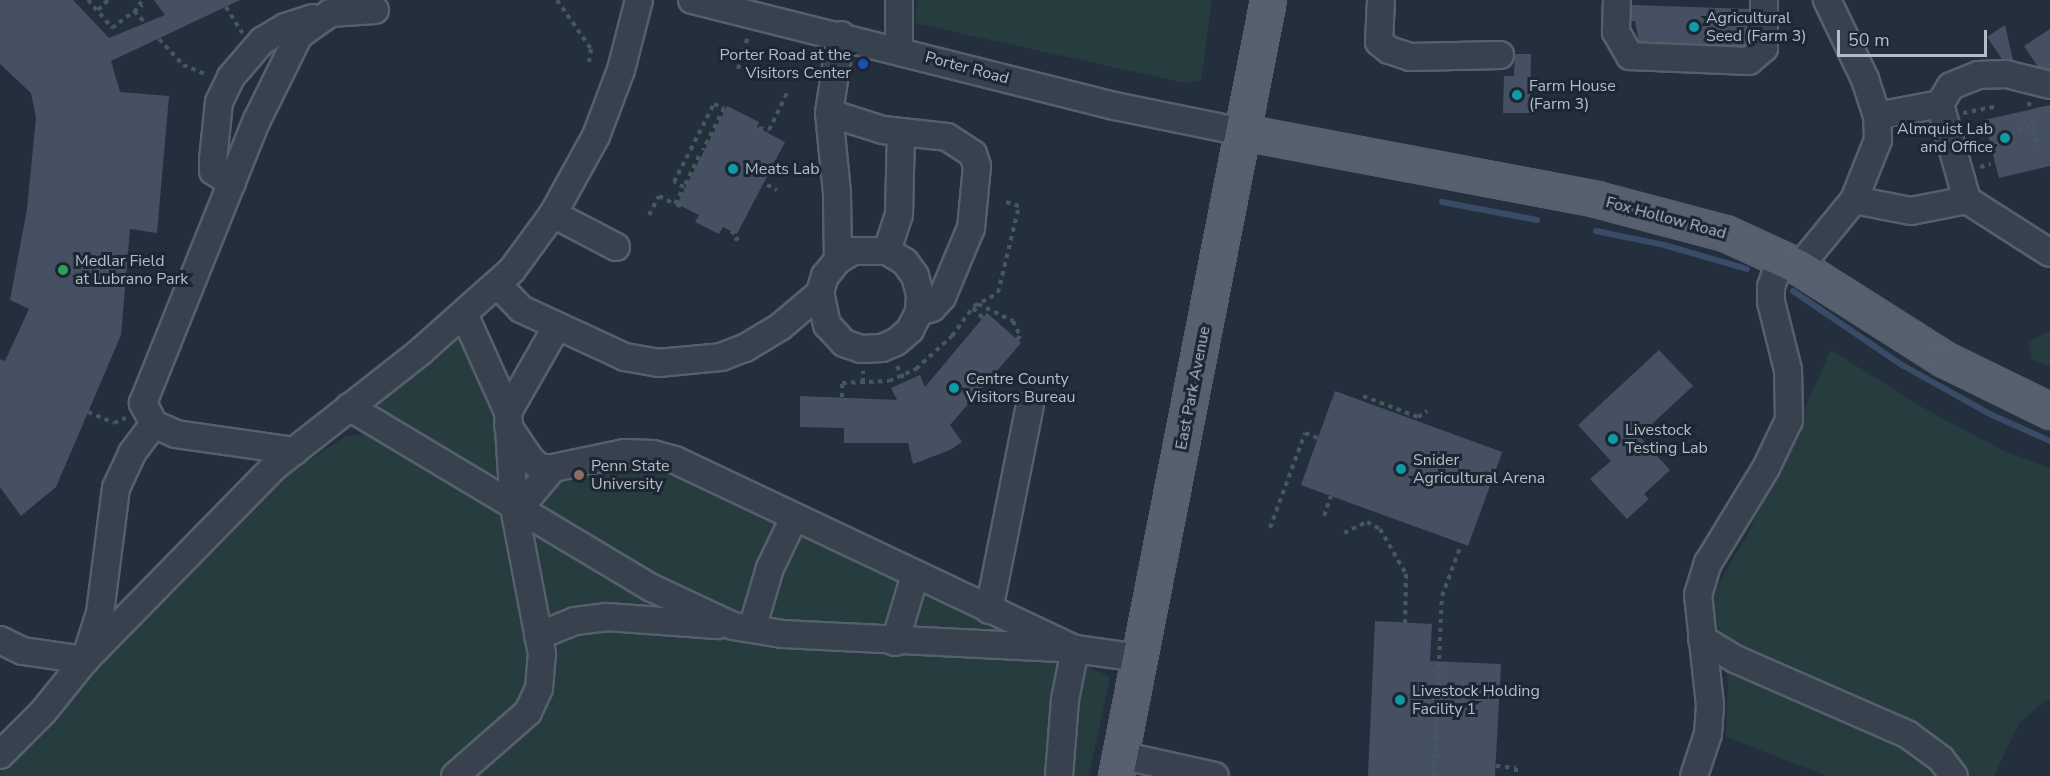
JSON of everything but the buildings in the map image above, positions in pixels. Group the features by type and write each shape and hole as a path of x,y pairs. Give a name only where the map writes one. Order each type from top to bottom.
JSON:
{"main road":[{"name":"East Park Avenue","path":"1118,766 1268,0"},
{"name":"Fox Hollow Road","path":"1243,132 1596,200 1725,233 1790,262 1944,359 2050,411"}],"street":[{"path":"0,756 43,712 86,660 295,451 498,285 530,248 553,214 596,136 621,70 639,0"},
{"name":"Porter Road","path":"692,0 841,35 1115,106 1243,132"},
{"path":"898,0 899,50"},
{"path":"1381,0 1379,42 1389,50 1410,57 1500,55"},
{"path":"1617,0 1616,32 1630,56 1749,62 1764,48 1764,0"},
{"path":"1694,776 1708,735 1710,705 1698,595 1708,563 1766,468 1789,420 1788,370 1771,302 1771,287 1790,262 1854,200 1878,140 1877,116 1865,79 1827,0"},
{"path":"232,183 213,171 219,102 231,77 262,41 285,27 330,13 375,10"},
{"path":"86,660 100,613 116,488 149,417 145,394 257,120 299,35 330,13"},
{"path":"838,260 837,193 830,150 829,113 841,35"},
{"path":"2050,85 2006,74 1978,75 1951,86 1942,111 1967,200 2050,253"},
{"path":"1877,116 1942,111"},
{"path":"829,113 901,132 947,137 964,145 977,166 971,228 957,267 942,297 932,308 919,312"},
{"path":"888,252 899,214 901,132"},
{"path":"1854,200 1911,211 1967,200"},
{"path":"553,214 616,247"},
{"path":"872,248 888,252 905,262 915,276 920,295 919,312 910,330 896,342 882,348 861,349 844,343 826,325 820,292 825,276 838,260 853,251 872,248"},
{"path":"498,285 520,309 625,357 689,363 722,357 745,348 780,327 820,292"},
{"path":"464,314 508,419 531,460 540,468 553,468 624,453 653,454 675,460 1075,649"},
{"path":"456,776 528,712 534,702 541,675 538,636 514,507 508,419 557,326"},
{"path":"989,610 1030,405"},
{"path":"349,407 652,588 742,627"},
{"path":"149,417 176,434 295,451"},
{"path":"514,507 526,500 553,468"},
{"path":"742,627 794,518"},
{"path":"895,642 915,575"},
{"path":"538,636 575,621 606,617 895,642 1075,649 1140,658"},
{"path":"1702,639 1735,659 1907,734 1941,759 1954,776"},
{"path":"0,640 23,651 86,660"},
{"path":"1059,776 1065,700 1075,649"},
{"path":"1118,766 1215,776"}],"path":[{"path":"88,0 112,28 142,5 137,0"},
{"path":"98,10 108,0"},
{"path":"557,0 591,49 589,62"},
{"path":"226,7 245,39"},
{"path":"134,11 145,23"},
{"path":"738,69 764,17"},
{"path":"159,39 183,65 216,78"},
{"path":"759,128 768,130 787,93"},
{"path":"2022,93 2028,101 2037,149"},
{"path":"649,215 658,196 678,202 724,108 714,104 674,182 684,187"},
{"path":"1942,111 1995,107"},
{"path":"2017,130 2033,127"},
{"path":"692,148 700,153"},
{"path":"767,185 777,190"},
{"path":"731,231 738,237 734,245"},
{"path":"978,304 1013,321 1020,336 1017,340"},
{"path":"972,308 983,318"},
{"path":"897,366 905,382"},
{"path":"863,371 863,383"},
{"path":"1363,396 1418,417 1427,411"},
{"path":"88,412 114,423 149,417"},
{"path":"1270,528 1305,433 1318,438"},
{"path":"1324,516 1331,496"},
{"path":"1344,533 1367,522 1380,529 1406,574 1405,623"},
{"path":"1434,776 1442,596 1461,545"},
{"path":"1496,766 1516,768 1516,776"}],"green space":[{"path":"917,0 1212,0 1201,80 1185,83 915,23"},
{"path":"2050,331 2050,366 2032,360 2028,342"},
{"path":"458,339 472,351 494,400 498,450 537,471 640,459 700,476 980,617 1110,677 1089,776 0,776 0,768 273,484 346,436 371,434 380,400"},
{"path":"1831,350 1925,409 2006,452 2050,468 2050,701 2046,700 2019,723 1994,776 1828,776 1726,737 1728,683 1712,594 1747,536"}],"waterway":[{"path":"1442,202 1537,220"},
{"path":"1596,231 1664,245 1747,269"},
{"path":"1793,291 1902,365 1992,415 2050,441"}],"place":[{"name":"Agricultural Seed (Farm 3)","path":"1694,27"},
{"name":"Porter Road at the Visitors Center","path":"863,64"},
{"name":"Farm House (Farm 3)","path":"1517,95"},
{"name":"Almquist Lab and Office","path":"2005,138"},
{"name":"Meats Lab","path":"733,169"},
{"name":"Medlar Field at Lubrano Park","path":"63,270"},
{"name":"Centre County Visitors Bureau","path":"954,388"},
{"name":"Livestock Testing Lab","path":"1613,439"},
{"name":"Snider Agricultural Arena","path":"1401,469"},
{"name":"Penn State University","path":"579,475"},
{"name":"Livestock Holding Facility 1","path":"1400,700"}]}
